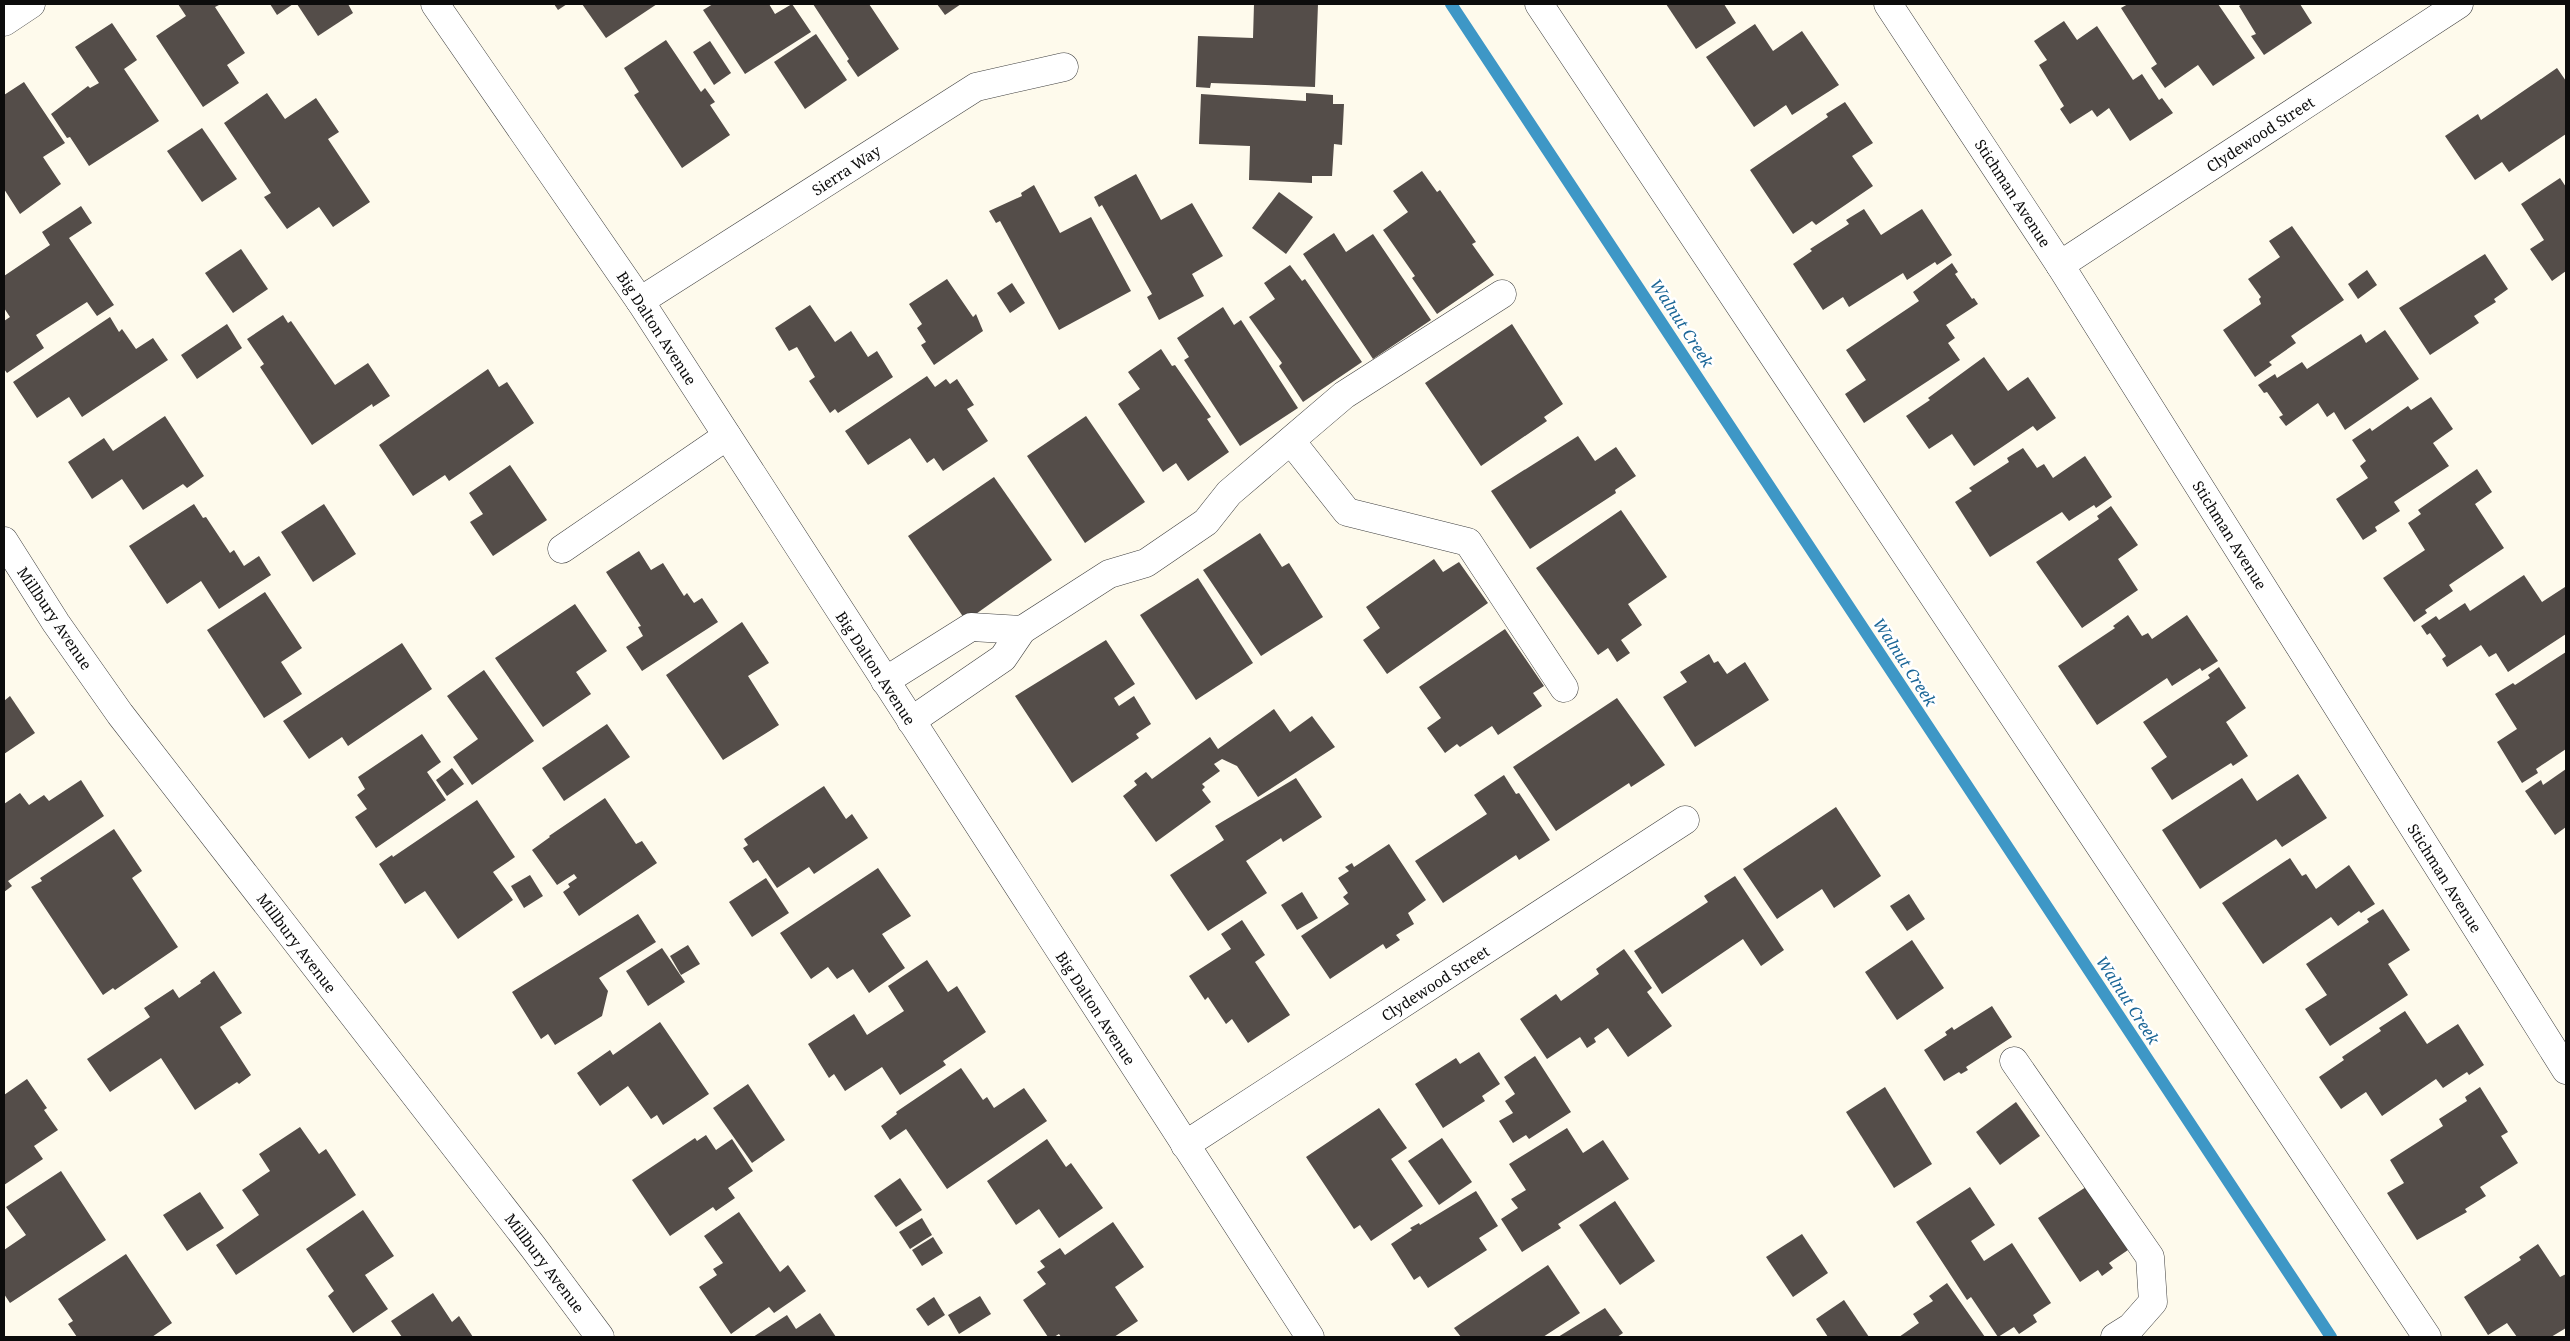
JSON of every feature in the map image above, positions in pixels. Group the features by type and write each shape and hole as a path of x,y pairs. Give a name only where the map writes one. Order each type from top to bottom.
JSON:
{"street":[{"path":"4,22 30,4"},
{"name":"Big Dalton Avenue","path":"435,4 640,301 1310,1337"},
{"path":"1540,4 2427,1337"},
{"name":"Stichman Avenue","path":"1888,4 2060,265 2566,1070"},
{"name":"Clydewood Street","path":"2060,265 2460,4"},
{"name":"Sierra Way","path":"640,301 976,87 1064,67"},
{"path":"911,721 1003,658 1022,630 1109,574 1146,563 1206,522 1229,493 1344,395 1502,294"},
{"path":"562,549 727,436"},
{"path":"1291,441 1347,512 1468,542 1564,688"},
{"name":"Millbury Avenue","path":"4,542 56,624 120,714 533,1247 600,1337"},
{"path":"885,681 971,627 1022,630"},
{"name":"Clydewood Street","path":"1185,1145 1685,820"},
{"path":"2014,1061 2150,1257 2153,1302 2131,1327 2115,1337"}],"building":[{"path":"178,4 221,4 215,7 245,53 227,65 239,83 203,107 156,36 186,16"},
{"path":"270,4 293,4 277,15"},
{"path":"297,4 348,4 353,13 318,36"},
{"path":"554,4 567,4 558,10"},
{"path":"582,4 657,4 606,38"},
{"path":"713,4 769,4 775,14 792,4 811,32 745,74 703,10"},
{"path":"813,4 869,4 899,49 858,77 847,61 849,59"},
{"path":"937,4 961,4 945,15"},
{"path":"1254,4 1318,4 1315,87 1211,83 1210,88 1196,87 1198,36 1253,38"},
{"path":"1666,4 1724,4 1736,23 1696,49"},
{"path":"2128,4 2218,4 2255,58 2213,86 2198,65 2165,88 2151,68 2157,64 2121,8"},
{"path":"2242,4 2300,4 2312,23 2264,55 2251,36 2256,34 2239,6"},
{"path":"2064,21 2077,40 2097,26 2133,80 2142,74 2159,100 2162,98 2173,113 2130,141 2109,108 2097,117 2092,110 2070,124 2060,109 2064,106 2039,65 2047,60 2034,41"},
{"path":"112,23 137,60 124,69 159,121 89,166 70,137 67,138 51,114 88,86 90,88 99,83 75,47"},
{"path":"1755,24 1773,51 1802,31 1839,85 1792,115 1786,105 1754,127 1706,57"},
{"path":"816,34 847,80 805,109 774,62"},
{"path":"666,40 701,92 705,88 715,102 710,105 730,135 682,168 634,95 639,92 624,68"},
{"path":"710,41 731,73 714,85 693,52"},
{"path":"2557,68 2566,81 2566,134 2509,172 2502,162 2475,180 2445,136 2478,114 2481,120"},
{"path":"24,82 65,143 43,157 61,184 20,214 4,189 4,95"},
{"path":"267,93 285,119 316,98 339,132 328,139 370,202 333,227 319,207 287,229 264,197 271,193 224,123"},
{"path":"1306,93 1333,95 1333,104 1344,104 1342,145 1334,144 1332,176 1312,176 1312,183 1249,180 1250,146 1199,144 1201,94 1306,101"},
{"path":"1845,102 1873,143 1852,156 1873,186 1816,225 1812,221 1793,234 1750,170 1828,117 1826,114"},
{"path":"202,128 237,179 202,202 167,151"},
{"path":"1422,171 1437,192 1440,190 1476,242 1472,244 1494,275 1437,314 1412,278 1415,276 1383,230 1408,212 1393,191"},
{"path":"1136,174 1161,220 1192,203 1223,256 1192,274 1204,296 1159,320 1147,297 1152,294 1102,205 1099,207 1094,197"},
{"path":"2560,178 2566,187 2566,271 2552,281 2530,249 2544,240 2521,204"},
{"path":"1034,185 1060,233 1091,217 1131,291 1059,330 1000,221 996,223 989,211 1022,196 1021,193"},
{"path":"1279,192 1313,217 1286,254 1252,228"},
{"path":"81,206 92,223 69,238 114,305 97,316 87,302 36,335 44,348 7,373 4,369 4,321 10,317 4,308 4,276 50,245 42,232"},
{"path":"1864,209 1881,235 1922,209 1952,255 1937,265 1935,262 1907,280 1903,273 1849,307 1843,297 1823,310 1793,264 1812,251 1810,249 1849,224 1846,220"},
{"path":"2292,226 2344,300 2291,336 2296,343 2269,362 2272,365 2255,377 2223,330 2261,304 2259,299 2261,297 2248,279 2280,257 2269,241"},
{"path":"1334,233 1346,252 1373,234 1431,320 1373,359 1303,254"},
{"path":"241,249 268,289 233,313 205,273"},
{"path":"2485,254 2508,289 2494,299 2496,302 2474,316 2479,323 2430,355 2399,308"},
{"path":"1952,263 1958,272 1955,274 1972,299 1974,298 1978,304 1946,325 1955,338 1948,343 1960,360 1864,423 1845,394 1866,380 1846,350 1919,301 1913,292"},
{"path":"1290,265 1302,281 1305,279 1362,362 1303,402 1279,366 1282,363 1249,317 1275,299 1264,283"},
{"path":"2367,270 2377,285 2358,299 2348,284"},
{"path":"947,279 973,317 976,314 983,331 934,365 921,345 926,342 917,328 922,324 909,304"},
{"path":"1012,283 1025,303 1010,313 997,293"},
{"path":"810,305 835,342 851,331 868,357 877,351 893,377 838,413 835,409 830,413 809,381 815,377 797,347 789,351 775,328"},
{"path":"1223,307 1234,325 1241,320 1298,408 1240,446 1184,360 1189,357 1177,338"},
{"path":"283,315 288,323 291,321 335,385 368,363 390,396 373,407 372,404 312,445 260,367 264,364 247,339"},
{"path":"110,317 119,332 122,329 136,349 153,338 168,360 82,417 69,397 37,418 13,382"},
{"path":"227,324 242,348 197,379 181,355"},
{"path":"1512,324 1563,404 1544,417 1547,421 1481,466 1425,383"},
{"path":"2385,330 2419,379 2345,430 2334,412 2327,417 2318,403 2286,426 2279,417 2283,415 2267,392 2264,393 2258,385 2275,374 2277,378 2302,362 2307,369 2361,334 2366,343"},
{"path":"1161,349 1172,366 1175,365 1211,417 1207,419 1229,452 1188,481 1176,463 1163,472 1118,404 1140,389 1128,372"},
{"path":"1984,357 2008,391 2028,377 2056,418 2037,431 2033,426 1974,466 1952,434 1929,449 1906,416 1930,400 1928,398"},
{"path":"488,369 499,387 507,382 534,423 449,481 445,475 413,496 379,445"},
{"path":"927,376 935,387 946,379 950,384 957,379 974,405 967,409 988,441 943,471 934,458 927,463 910,438 868,465 845,431"},
{"path":"2431,397 2453,429 2433,443 2449,466 2394,502 2400,511 2375,527 2377,531 2363,540 2336,499 2368,478 2360,466 2366,461 2352,440 2370,428 2372,431 2408,406 2411,410"},
{"path":"165,416 204,476 187,488 183,484 143,510 122,479 92,499 68,462 104,438 113,451"},
{"path":"1086,416 1145,502 1085,543 1027,456"},
{"path":"1578,436 1595,461 1616,447 1636,476 1615,490 1616,493 1530,549 1491,491"},
{"path":"2023,448 2037,468 2044,464 2053,478 2085,456 2112,497 2096,508 2094,505 2069,521 2062,512 1990,557 1955,502 1972,491 1969,488 2009,462 2007,458"},
{"path":"510,465 547,520 493,556 470,522 483,514 469,493"},
{"path":"2477,469 2492,492 2475,504 2504,548 2449,585 2453,591 2425,610 2427,613 2414,622 2383,578 2425,550 2408,523 2421,514 2418,510"},
{"path":"994,477 1052,560 966,621 908,536"},
{"path":"194,504 203,518 206,517 230,553 234,550 244,566 259,556 271,575 219,609 201,581 167,604 129,546"},
{"path":"324,504 356,554 313,582 281,532"},
{"path":"2111,506 2138,545 2118,559 2138,590 2082,628 2036,562 2099,519 2097,516"},
{"path":"1621,510 1667,577 1628,604 1642,625 1621,640 1630,653 1617,662 1608,648 1598,655 1536,568"},
{"path":"1260,533 1282,567 1289,563 1323,617 1261,656 1203,570"},
{"path":"639,551 651,570 663,563 684,596 687,593 694,603 702,598 718,622 642,671 626,647 643,636 638,627 641,626 606,572"},
{"path":"1434,559 1443,572 1459,562 1488,603 1387,674 1363,640 1380,628 1366,607"},
{"path":"2524,575 2542,602 2565,587 2566,634 2508,672 2496,653 2489,657 2481,645 2447,667 2442,659 2446,656 2430,633 2427,635 2421,626 2436,616 2439,620 2465,603 2470,611"},
{"path":"1198,578 1253,663 1196,700 1140,615"},
{"path":"265,592 302,648 281,662 302,694 264,718 207,630"},
{"path":"575,604 607,651 576,672 591,694 543,727 495,658"},
{"path":"2128,615 2142,636 2148,633 2152,639 2187,615 2218,661 2202,671 2200,668 2172,686 2167,678 2097,725 2058,666 2115,628 2113,626"},
{"path":"742,622 769,663 748,676 779,725 723,760 666,675"},
{"path":"1505,629 1544,686 1533,693 1542,706 1498,735 1492,726 1460,747 1457,744 1445,753 1427,728 1441,718 1419,687"},
{"path":"1106,640 1135,684 1114,698 1119,706 1134,696 1151,724 1136,734 1139,738 1072,783 1015,696"},
{"path":"402,643 432,689 348,746 342,737 309,759 283,721"},
{"path":"2566,652 2566,749 2536,769 2538,773 2522,783 2497,742 2517,729 2495,694 2513,683 2515,685"},
{"path":"1709,654 1714,663 1718,661 1727,674 1745,662 1769,700 1695,747 1663,697 1687,682 1680,672"},
{"path":"2219,667 2246,708 2226,722 2248,756 2233,766 2231,763 2172,800 2151,768 2167,757 2143,722 2210,678 2208,675"},
{"path":"484,670 534,741 472,785 453,757 478,739 447,696"},
{"path":"10,696 35,733 4,754 4,701"},
{"path":"1617,698 1665,765 1631,787 1629,783 1556,831 1513,767"},
{"path":"1274,709 1290,732 1312,716 1335,747 1258,797 1237,766 1222,759 1214,764 1220,771 1202,784 1205,787 1202,790 1211,802 1156,842 1123,796 1137,785 1134,781 1146,772 1152,779 1210,737 1218,749"},
{"path":"607,724 630,757 564,801 542,768"},
{"path":"422,734 441,762 427,772 446,800 376,848 355,817 367,809 357,795 365,789 358,777"},
{"path":"452,768 464,784 447,796 436,780"},
{"path":"2566,769 2566,827 2555,835 2525,791 2541,780 2543,785"},
{"path":"2298,774 2327,818 2282,847 2276,839 2200,889 2162,830 2242,778 2257,801"},
{"path":"1504,775 1516,794 1519,793 1550,840 1519,860 1516,855 1443,903 1415,861 1487,814 1474,795"},
{"path":"1296,778 1322,817 1283,842 1281,838 1246,861 1267,893 1208,931 1170,875 1224,840 1215,826"},
{"path":"81,780 104,816 8,881 12,886 4,892 4,804 20,793 29,805 44,795 49,801"},
{"path":"824,786 846,819 852,814 868,838 814,874 809,867 777,888 758,860 753,863 743,848 748,845 744,839"},
{"path":"605,798 636,844 642,841 657,863 579,916 563,892 570,887 568,884 577,878 574,874 557,885 532,850 549,836"},
{"path":"477,800 515,857 493,872 513,900 458,939 425,891 405,904 379,864 392,855 393,857"},
{"path":"1836,807 1881,876 1834,908 1822,889 1777,919 1743,869"},
{"path":"114,829 142,871 132,878 178,947 115,990 113,988 103,995 31,887 42,881 40,878"},
{"path":"1389,844 1426,900 1408,913 1414,924 1396,935 1400,940 1386,949 1383,944 1330,979 1301,936 1349,904 1343,897 1348,893 1338,878 1349,871 1345,867 1352,863 1354,867"},
{"path":"2290,858 2302,876 2306,874 2316,889 2349,865 2375,904 2361,913 2359,911 2338,926 2331,917 2263,964 2222,903"},
{"path":"878,868 911,916 882,934 905,968 869,993 853,969 837,979 828,967 811,979 780,933"},
{"path":"530,875 543,896 524,908 511,886"},
{"path":"1735,876 1784,950 1761,966 1743,939 1662,994 1634,951 1708,902 1704,896"},
{"path":"766,878 789,913 752,937 729,902"},
{"path":"1302,892 1318,918 1297,930 1281,905"},
{"path":"1909,894 1925,919 1907,931 1890,906"},
{"path":"2383,909 2410,950 2388,964 2408,995 2330,1046 2305,1009 2327,995 2306,964 2369,922 2367,919"},
{"path":"638,914 656,942 599,978 608,991 602,1016 555,1045 548,1034 541,1039 512,992"},
{"path":"1242,920 1265,955 1255,962 1290,1015 1248,1043 1232,1019 1226,1024 1208,997 1205,1000 1189,976 1231,949 1221,934"},
{"path":"1912,940 1944,988 1897,1020 1865,972"},
{"path":"688,945 700,964 681,975 670,956"},
{"path":"662,948 685,982 648,1006 626,971"},
{"path":"1624,949 1652,988 1647,992 1672,1026 1628,1057 1608,1028 1594,1038 1596,1042 1587,1048 1580,1037 1547,1059 1520,1019 1556,994 1561,1001 1599,974 1596,969"},
{"path":"927,960 948,992 957,986 986,1032 943,1061 946,1065 900,1095 882,1067 845,1091 834,1074 829,1078 808,1044 854,1014 867,1035 904,1011 888,986"},
{"path":"214,971 242,1013 220,1027 251,1075 195,1110 161,1058 110,1092 87,1059 150,1017 144,1008 173,989 179,998 201,983 200,981"},
{"path":"1992,1006 2012,1037 1966,1067 1968,1070 1961,1074 1959,1072 1944,1081 1924,1050 1947,1035 1945,1032 1952,1027 1954,1030"},
{"path":"2405,1011 2427,1044 2458,1024 2484,1065 2469,1075 2467,1072 2443,1088 2436,1079 2382,1116 2366,1092 2341,1109 2319,1077 2344,1060 2342,1057 2381,1031 2379,1028"},
{"path":"660,1022 709,1094 663,1125 657,1115 651,1119 628,1086 600,1106 577,1073 610,1050 613,1055"},
{"path":"1479,1052 1500,1084 1482,1096 1485,1101 1443,1128 1415,1084 1456,1058 1460,1064"},
{"path":"1535,1056 1571,1112 1529,1139 1526,1135 1513,1143 1499,1121 1513,1113 1505,1101 1515,1094 1504,1077"},
{"path":"961,1068 983,1100 987,1097 994,1108 1024,1088 1047,1121 947,1189 906,1129 890,1140 881,1126 897,1114 896,1112"},
{"path":"27,1079 47,1108 44,1110 58,1130 34,1146 43,1159 4,1185 4,1095"},
{"path":"748,1084 785,1140 752,1163 713,1108"},
{"path":"1885,1087 1932,1164 1894,1188 1846,1112"},
{"path":"2480,1087 2508,1132 2501,1136 2518,1163 2480,1187 2486,1196 2465,1209 2467,1212 2417,1240 2387,1193 2404,1183 2390,1160 2443,1126 2439,1119 2467,1101 2465,1097"},
{"path":"2016,1102 2040,1136 2000,1165 1976,1132"},
{"path":"1379,1108 1407,1148 1391,1159 1423,1206 1371,1241 1360,1225 1354,1229 1306,1157"},
{"path":"300,1127 319,1154 326,1149 356,1195 236,1275 216,1245 259,1215 242,1190 270,1171 259,1154"},
{"path":"1567,1128 1583,1153 1603,1140 1629,1179 1558,1224 1561,1228 1522,1252 1501,1219 1518,1208 1511,1199 1526,1190 1509,1164"},
{"path":"706,1135 716,1150 732,1139 753,1171 728,1188 735,1198 716,1211 713,1207 670,1236 632,1180 695,1138 697,1141"},
{"path":"1442,1138 1472,1182 1439,1205 1408,1161"},
{"path":"1047,1139 1066,1167 1071,1163 1103,1208 1059,1238 1039,1209 1016,1225 987,1181"},
{"path":"61,1171 106,1240 10,1303 4,1294 4,1250 26,1235 6,1207"},
{"path":"900,1178 922,1210 896,1227 874,1196"},
{"path":"1970,1187 1995,1225 1971,1241 1984,1261 2012,1243 2051,1303 2033,1315 2037,1322 2019,1334 2014,1327 1998,1337 1971,1297 1967,1300 1916,1222"},
{"path":"2086,1187 2128,1250 2109,1263 2113,1268 2102,1276 2098,1270 2080,1282 2038,1218"},
{"path":"1476,1191 1498,1226 1479,1238 1487,1250 1428,1288 1420,1276 1414,1280 1391,1244 1412,1230 1410,1228 1419,1223 1420,1225"},
{"path":"200,1192 224,1228 187,1251 163,1215"},
{"path":"1615,1201 1655,1261 1620,1285 1579,1225"},
{"path":"363,1210 394,1256 365,1275 388,1309 353,1333 328,1296 334,1291 306,1249"},
{"path":"739,1212 780,1272 788,1265 806,1291 774,1313 769,1307 731,1334 699,1287 717,1275 713,1269 723,1263 704,1236"},
{"path":"922,1218 932,1235 910,1249 899,1232"},
{"path":"1113,1222 1144,1267 1115,1287 1138,1321 1114,1337 1061,1337 1059,1334 1054,1337 1048,1337 1023,1300 1046,1284 1037,1272 1045,1267 1040,1261 1060,1248 1065,1255"},
{"path":"1802,1234 1828,1273 1793,1297 1766,1257"},
{"path":"933,1237 943,1253 922,1266 912,1250"},
{"path":"2538,1244 2560,1277 2566,1274 2566,1328 2551,1337 2517,1337 2507,1323 2488,1335 2464,1297 2521,1260 2519,1257"},
{"path":"126,1254 172,1323 152,1337 77,1337 68,1324 73,1321 58,1299"},
{"path":"1548,1265 1580,1313 1543,1337 1461,1337 1454,1328"},
{"path":"1947,1283 1985,1337 1899,1337 1919,1323 1913,1314 1933,1301 1929,1296"},
{"path":"433,1293 452,1322 459,1316 473,1337 402,1337 391,1321"},
{"path":"980,1296 991,1314 959,1334 948,1315"},
{"path":"934,1297 945,1315 928,1326 916,1309"},
{"path":"1844,1300 1869,1337 1828,1337 1816,1319"},
{"path":"1605,1308 1623,1333 1617,1337 1558,1337"},
{"path":"820,1313 836,1337 753,1337 787,1315 796,1329"}],"waterway":[{"name":"Walnut Creek","path":"1451,4 2331,1337"}]}
